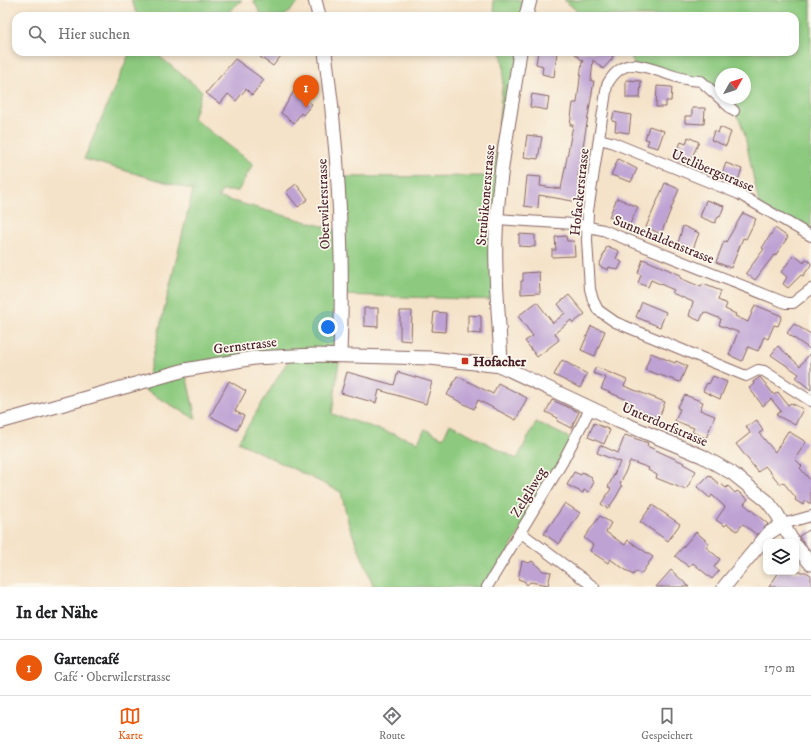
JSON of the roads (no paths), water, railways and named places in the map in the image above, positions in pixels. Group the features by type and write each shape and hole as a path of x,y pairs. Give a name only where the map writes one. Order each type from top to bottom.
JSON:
{"street":[{"path":"315,0 318,12"},
{"path":"527,12 530,0"},
{"name":"Oberwilerstrasse","path":"325,56 333,117 339,194 341,295 340,355"},
{"name":"Strubikonerstrasse","path":"501,366 496,260 496,219 519,56"},
{"name":"Hofackerstrasse","path":"734,112 701,81 688,81 634,65 623,67 611,76 607,85 587,226 590,289 596,305 606,317 746,376 758,370 764,371 811,401"},
{"name":"Uetlibergstrasse","path":"600,139 611,142 739,194 811,236"},
{"name":"Sunnehaldenstrasse","path":"496,219 587,226 602,230 786,302 793,303 811,289"},
{"name":"Gernstrasse","path":"0,422 185,370 220,363 291,355 340,355 441,359 501,366"},
{"name":"Unterdorfstrasse","path":"501,366 590,409 702,456 755,490 774,508 791,539"},
{"name":"Zelgliweg","path":"487,587 562,463 590,409"},
{"path":"724,587 769,533 783,524 811,516"},
{"path":"520,532 594,587"},
{"path":"799,550 811,564"}],"place":[{"name":"Gartencafé","path":"306,108"},
{"name":"Hofacher","path":"465,361"}]}
